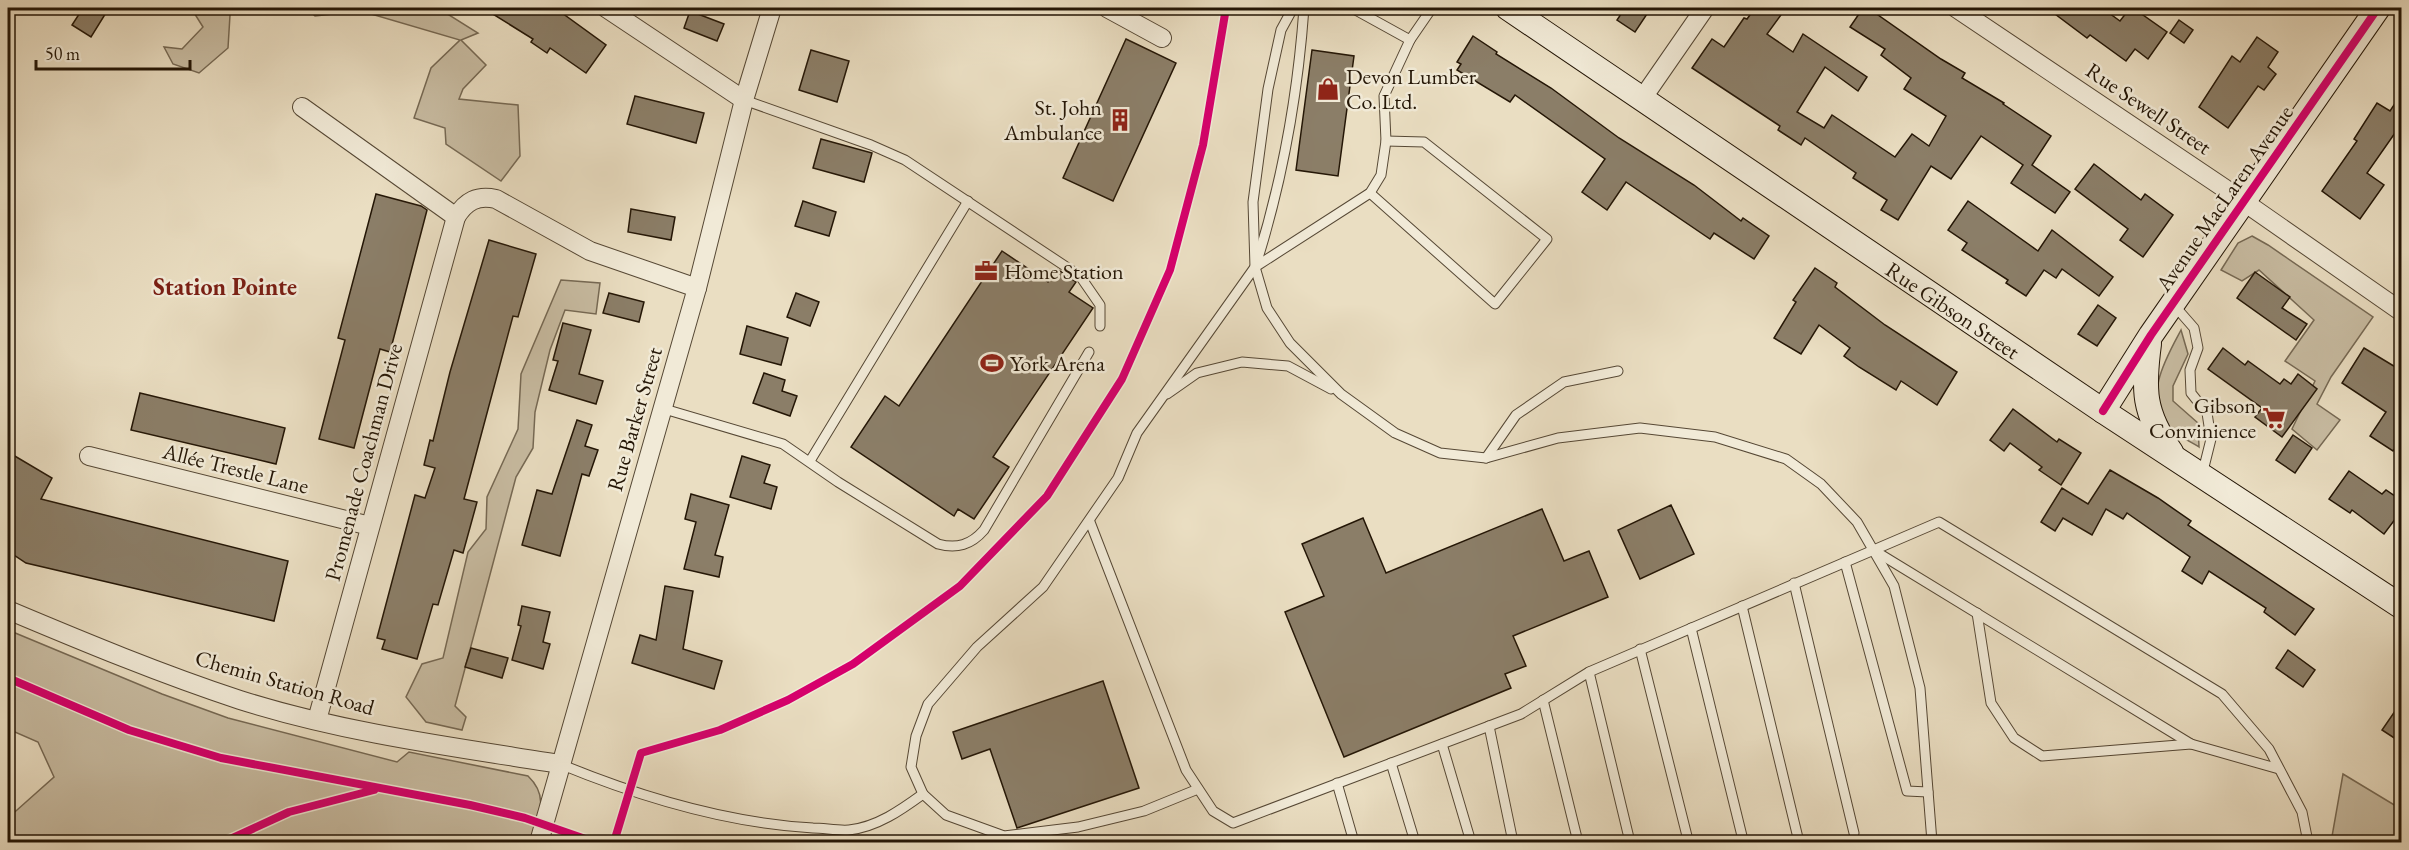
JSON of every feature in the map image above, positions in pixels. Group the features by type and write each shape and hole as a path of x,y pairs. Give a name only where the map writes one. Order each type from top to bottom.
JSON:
{"main road":[{"name":"Rue Gibson Street","path":"1508,8 2103,411 2402,607"},
{"name":"Avenue MacLaren Avenue","path":"2103,411 2151,335 2242,201 2378,8"},
{"path":"2151,335 2145,377 2146,402 2155,429 2178,461"}],"street":[{"path":"606,8 744,100"},
{"name":"Rue Barker Street","path":"539,843 697,288 744,100 772,8"},
{"path":"1107,8 1162,38"},
{"path":"1642,99 1705,8"},
{"name":"Rue Sewell Street","path":"1956,8 2402,312"},
{"path":"302,107 456,217 469,201 483,196 496,199 590,251 697,288"},
{"name":"Promenade Coachman Drive","path":"317,720 456,217"},
{"name":"Allée Trestle Lane","path":"89,456 370,526"},
{"name":"Chemin Station Road","path":"8,610 221,693 317,720 412,741 560,764"}],"lane":[{"path":"1293,8 1281,30 1268,89 1253,202 1255,267 1268,308 1290,343 1341,394"},
{"path":"1198,789 1144,811 1089,825 1004,836 946,815 923,794 911,767 916,736 928,704 977,647 1043,587 1090,522 1118,478 1137,433 1255,267 1276,201 1301,48 1304,8"},
{"path":"1352,8 1410,40"},
{"path":"1255,267 1370,193 1382,175 1386,141 1384,96 1410,40 1432,8"},
{"path":"744,100 890,153 968,201 1080,276 1100,304 1100,326"},
{"path":"1370,193 1495,304 1547,239 1424,142 1386,141"},
{"path":"810,461 968,201"},
{"path":"2173,303 2194,328 2198,348 2190,370 2191,393 2206,413 2211,439 2202,477"},
{"path":"661,408 783,444 938,544 950,547 962,546 976,539 984,530 1089,352"},
{"path":"1161,399 1197,373 1242,362 1288,366 1341,394 1395,433 1440,453 1486,458 1558,438 1640,428 1715,437 1786,459 1821,483 1857,522 1894,586 1920,688 1932,843"},
{"path":"1486,458 1516,415 1564,382 1618,371"},
{"path":"1090,522 1186,770 1213,812 1233,823 1521,714 1589,672 1939,522 2222,694 2269,749 2302,812 2308,843"},
{"path":"1873,550 2191,744 2279,770"},
{"path":"1845,561 1907,791 1928,792"},
{"path":"1794,583 1854,833"},
{"path":"1742,606 1799,843"},
{"path":"1977,613 1991,703 2014,738 2042,756 2191,744"},
{"path":"1691,628 1742,836"},
{"path":"1640,649 1688,840"},
{"path":"1589,672 1630,843"},
{"path":"1543,700 1578,843"},
{"path":"1489,726 1513,843"},
{"path":"1442,744 1471,843"},
{"path":"1391,763 1415,843"},
{"path":"560,764 604,782 661,800 775,825 850,830 890,817 923,794"},
{"path":"1337,783 1354,843"}],"shaded area":[{"path":"191,8 224,8 230,15 228,48 199,73 173,64 164,47 182,49 203,27"},
{"path":"307,8 438,8 478,33 461,40 486,65 463,89 459,99 518,105 520,156 501,181 446,144 445,128 414,118 431,68 460,40 361,11 315,16"},
{"path":"2252,236 2373,317 2331,377 2317,404 2340,420 2317,450 2292,429 2315,381 2285,361 2314,320 2259,270 2242,281 2221,270 2238,243"},
{"path":"561,280 600,283 596,314 565,310 550,350 535,412 533,448 516,477 455,706 466,717 462,730 426,722 406,697 422,664 443,658 468,552 486,529 487,497 518,429 521,374"},
{"path":"2181,330 2188,354 2173,386 2173,401 2198,423 2199,447 2168,426 2157,402 2157,390 2164,365"},
{"path":"8,630 162,694 228,718 397,762 409,752 528,776 535,784 540,799 539,815 531,842 8,842 8,818 54,777 38,742 8,729"},
{"path":"2343,774 2401,809 2401,842 2331,842"}],"building":[{"path":"83,8 109,8 91,37 72,25"},
{"path":"483,8 555,8 606,45 586,73 550,48 547,53 531,42 533,39"},
{"path":"1625,8 1651,8 1635,32 1617,20"},
{"path":"1755,8 1786,8 1767,34 1793,52 1803,34 1867,77 1858,91 1825,67 1797,112 1824,128 1832,115 1895,157 1912,134 1929,146 1946,116 1904,89 1911,78 1881,55 1885,49 1850,27 1863,8 1868,8 1965,73 1962,78 2004,103 2051,136 2032,165 2070,192 2055,213 2011,183 2023,165 1981,136 1951,179 1931,166 1898,220 1881,210 1887,200 1853,178 1856,173 1805,138 1801,145 1778,130 1780,126 1692,68 1712,39 1724,47 1744,18 1747,19"},
{"path":"2047,8 2102,8 2120,21 2130,8 2133,8 2167,32 2148,59 2135,49 2126,61 2090,35 2087,38"},
{"path":"690,11 724,24 717,41 684,28"},
{"path":"2179,20 2193,30 2184,43 2170,33"},
{"path":"1473,36 1497,52 1496,54 1551,88 1619,138 1694,185 1741,221 1743,218 1769,236 1754,259 1714,233 1710,239 1626,182 1607,210 1582,192 1605,159 1515,95 1510,102 1457,70 1461,64 1457,62"},
{"path":"2257,37 2278,52 2268,67 2276,74 2264,90 2258,86 2228,128 2199,107 2232,56 2240,62"},
{"name":"St. John Ambulance","path":"1126,39 1176,63 1113,201 1063,178"},
{"path":"811,50 849,61 837,102 799,90"},
{"name":"Devon Lumber Co. Ltd.","path":"1312,50 1354,56 1338,176 1296,170"},
{"path":"2402,93 2402,123 2367,173 2384,185 2360,219 2322,191 2357,141 2354,139 2377,103 2390,111"},
{"path":"635,96 704,113 696,143 627,124"},
{"path":"821,139 872,153 864,182 813,168"},
{"path":"2094,164 2141,200 2145,194 2173,215 2143,257 2120,240 2128,229 2075,189"},
{"path":"376,194 421,206 427,210 390,352 380,349 354,448 319,439 345,340 338,338"},
{"path":"803,201 836,212 829,236 795,226"},
{"path":"1968,201 2038,251 2052,230 2113,277 2099,296 2062,269 2056,278 2044,270 2026,296 2006,283 2008,280 1962,250 1967,243 1948,230"},
{"path":"631,209 675,217 671,240 628,232"},
{"path":"489,240 536,254 518,317 513,316 464,499 477,502 463,553 454,550 438,605 433,604 417,659 382,649 385,640 377,638 415,495 425,498 435,468 424,465 430,440 433,441 450,372"},
{"name":"York Arena","path":"1002,251 1048,282 1057,269 1076,282 1069,292 1093,308 993,457 1009,467 974,519 958,509 954,516 851,447 885,396 899,406"},
{"path":"1815,268 1837,283 1835,287 1885,325 1957,372 1937,405 1901,381 1896,390 1859,367 1844,356 1850,348 1819,325 1801,354 1774,338 1796,302 1793,300"},
{"path":"2255,272 2290,297 2282,308 2307,324 2296,340 2237,298"},
{"path":"609,293 644,302 639,322 603,313"},
{"path":"796,293 819,302 810,326 787,317"},
{"path":"2098,305 2116,318 2097,346 2078,334"},
{"path":"563,323 591,330 579,374 603,381 596,404 549,390 558,361 553,360"},
{"path":"747,326 788,338 781,365 740,354"},
{"path":"2223,348 2245,365 2248,361 2280,384 2284,379 2291,384 2298,374 2317,389 2282,437 2255,417 2262,408 2208,369"},
{"path":"2364,348 2402,371 2402,439 2393,451 2370,436 2386,412 2342,383"},
{"path":"764,373 785,380 782,391 797,396 790,416 753,403"},
{"path":"140,393 285,428 276,464 131,430"},
{"path":"2013,409 2057,442 2059,439 2081,453 2061,485 2039,470 2042,467 2010,443 2004,451 1990,440"},
{"path":"577,420 592,425 585,446 598,450 589,476 582,474 560,556 522,545 537,490 552,494"},
{"path":"2293,435 2312,448 2295,473 2276,460"},
{"path":"8,452 52,478 41,499 288,561 274,621 26,563 8,551"},
{"path":"742,456 770,465 764,483 777,487 771,509 730,497"},
{"path":"2110,470 2158,498 2191,521 2188,525 2314,609 2295,635 2264,612 2266,608 2209,571 2202,584 2182,571 2190,557 2127,513 2123,519 2106,509 2092,535 2063,518 2055,531 2041,522 2062,488 2088,504"},
{"path":"2349,471 2382,494 2386,490 2402,501 2402,510 2384,534 2352,510 2350,513 2329,499"},
{"path":"691,494 729,505 715,555 723,557 719,577 684,569 696,522 685,519"},
{"path":"1671,505 1694,554 1640,579 1618,530"},
{"path":"1542,509 1564,561 1589,551 1608,597 1513,636 1526,666 1505,674 1511,688 1344,757 1285,612 1324,596 1302,544 1363,518 1386,573"},
{"path":"665,586 693,591 683,649 722,661 714,689 632,663 640,635 656,640"},
{"path":"522,606 550,612 543,642 550,644 543,669 512,660 521,626 518,625"},
{"path":"471,648 508,658 502,678 465,667"},
{"path":"2288,650 2315,670 2303,687 2276,668"},
{"path":"1103,681 1139,788 1017,828 990,749 962,759 953,732"},
{"path":"2402,701 2402,743 2382,730"}],"cycle path":[{"path":"614,842 641,753 720,730 788,700 853,664 960,586 1047,496 1122,379 1170,270 1203,145 1226,8"},
{"path":"2103,411 2151,335 2378,8"},
{"path":"8,678 129,730 221,758 470,805 525,818 594,842"},
{"path":"224,842 289,812 374,790"}],"place":[{"name":"Devon Lumber Co. Ltd.","path":"1328,89"},
{"name":"St. John Ambulance","path":"1120,120"},
{"name":"Home Station","path":"986,271"},
{"name":"York Arena","path":"992,363"},
{"name":"Gibson Convinience","path":"2274,418"}],"district":[{"name":"Station Pointe","path":"225,287"}]}
